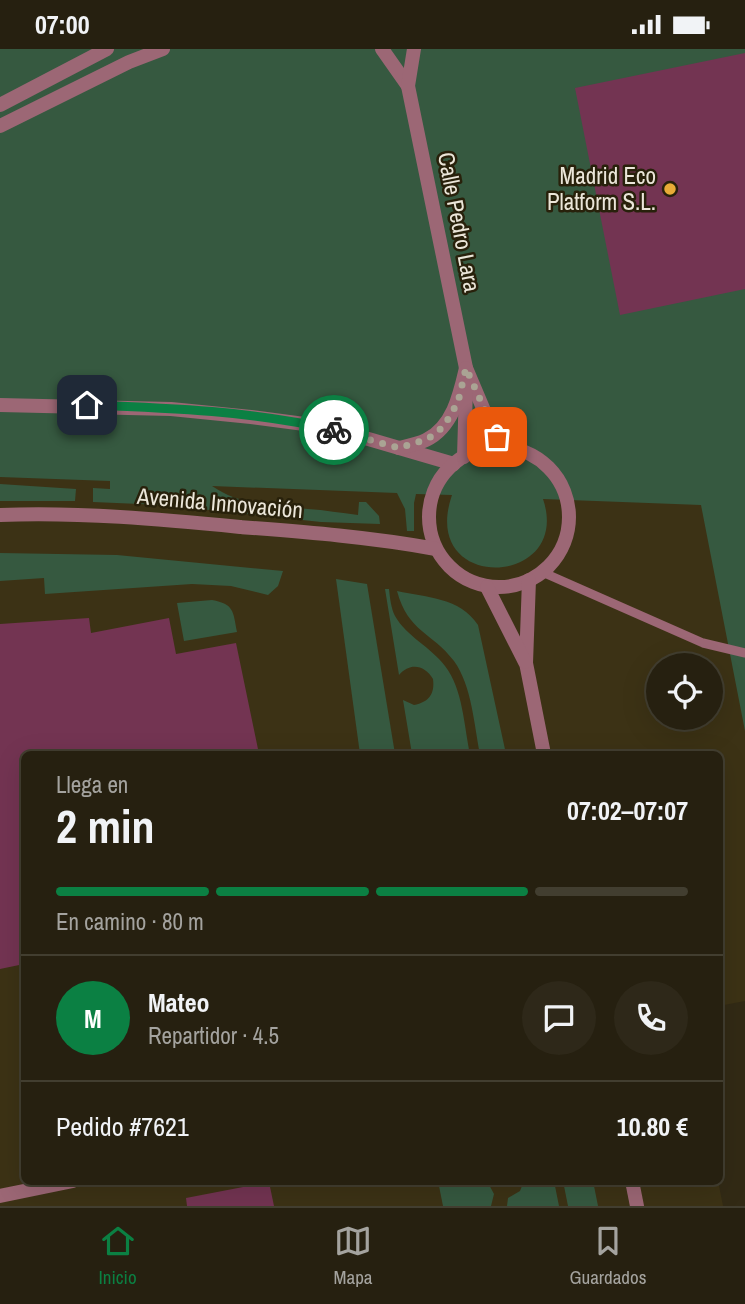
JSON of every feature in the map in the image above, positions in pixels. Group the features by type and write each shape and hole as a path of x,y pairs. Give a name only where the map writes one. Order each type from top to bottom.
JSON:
{"street":[{"path":"0,105 107,49"},
{"path":"0,126 129,62 163,49"},
{"name":"Calle Pedro Lara","path":"382,49 408,86"},
{"name":"Calle Pedro Lara","path":"414,49 408,86 466,368 466,439 459,460"},
{"path":"399,448 428,439 444,426 458,402 466,368"},
{"name":"Calle Pedro Lara","path":"466,368 497,437 505,445 518,450"},
{"path":"0,405 171,409 251,417 312,425 399,448 459,460"},
{"path":"490,448 518,450 543,463 560,484 567,504 568,525 565,539 560,551 542,572 529,580 509,587 487,587 466,580 449,567 436,549 430,534 430,503 439,481 459,460 490,448"},
{"name":"Avenida Innovación","path":"0,515 83,515 170,520 386,540 436,549"},
{"path":"529,580 526,663 543,751"},
{"path":"487,587 526,663"},
{"path":"0,1196 54,1185"},
{"path":"633,1185 637,1206"}],"lane":[{"path":"542,572 703,643 745,653"}],"shaded area":[{"path":"0,49 745,49 745,1001 723,1005 723,751 21,751 21,1185 719,1185 723,1206 0,1206"}],"green space":[{"path":"0,49 745,49 745,731 701,505 543,499 546,528 537,550 518,563 496,567 474,563 456,550 447,527 452,495 416,494 414,531 407,531 405,509 397,493 212,486 235,498 258,504 358,515 359,502 366,502 379,516 380,524 321,522 163,505 93,502 93,488 110,489 110,481 0,477"},
{"path":"0,484 76,489 75,501 0,501"},
{"path":"0,553 117,555 283,571 278,586 268,595 231,586 192,584 45,594 44,578 0,581"},
{"path":"336,579 367,584 395,751 360,751"},
{"path":"385,589 389,589 393,610 400,623 439,659 451,675 462,708 469,751 412,751 403,700 414,705 424,702 432,693 433,679 422,668 417,667 408,668 399,675"},
{"path":"397,591 431,597 462,609 478,625 505,751 479,751 471,706 460,671 446,651 414,624"},
{"path":"212,600 229,606 237,632 184,641 177,603"},
{"path":"439,1185 489,1185 494,1194 491,1206 443,1206"},
{"path":"522,1185 555,1185 559,1206 507,1206 508,1198 520,1191"},
{"path":"564,1185 594,1185 598,1206 568,1206"}],"building":[{"name":"Madrid Eco Platform S.L.","path":"745,53 745,289 620,315 575,88"},
{"path":"89,618 91,633 169,618 176,654 236,643 258,751 21,751 21,965 0,969 0,624"},
{"path":"253,1185 270,1185 274,1206 187,1206 186,1198"}],"way so far":[{"path":"334,430 399,448 428,439 444,426 458,402 466,368 497,437"}],"place":[{"name":"Madrid Eco Platform S.L.","path":"670,189"}],"route":[{"path":"87,405 198,411 292,422 334,430"}]}
